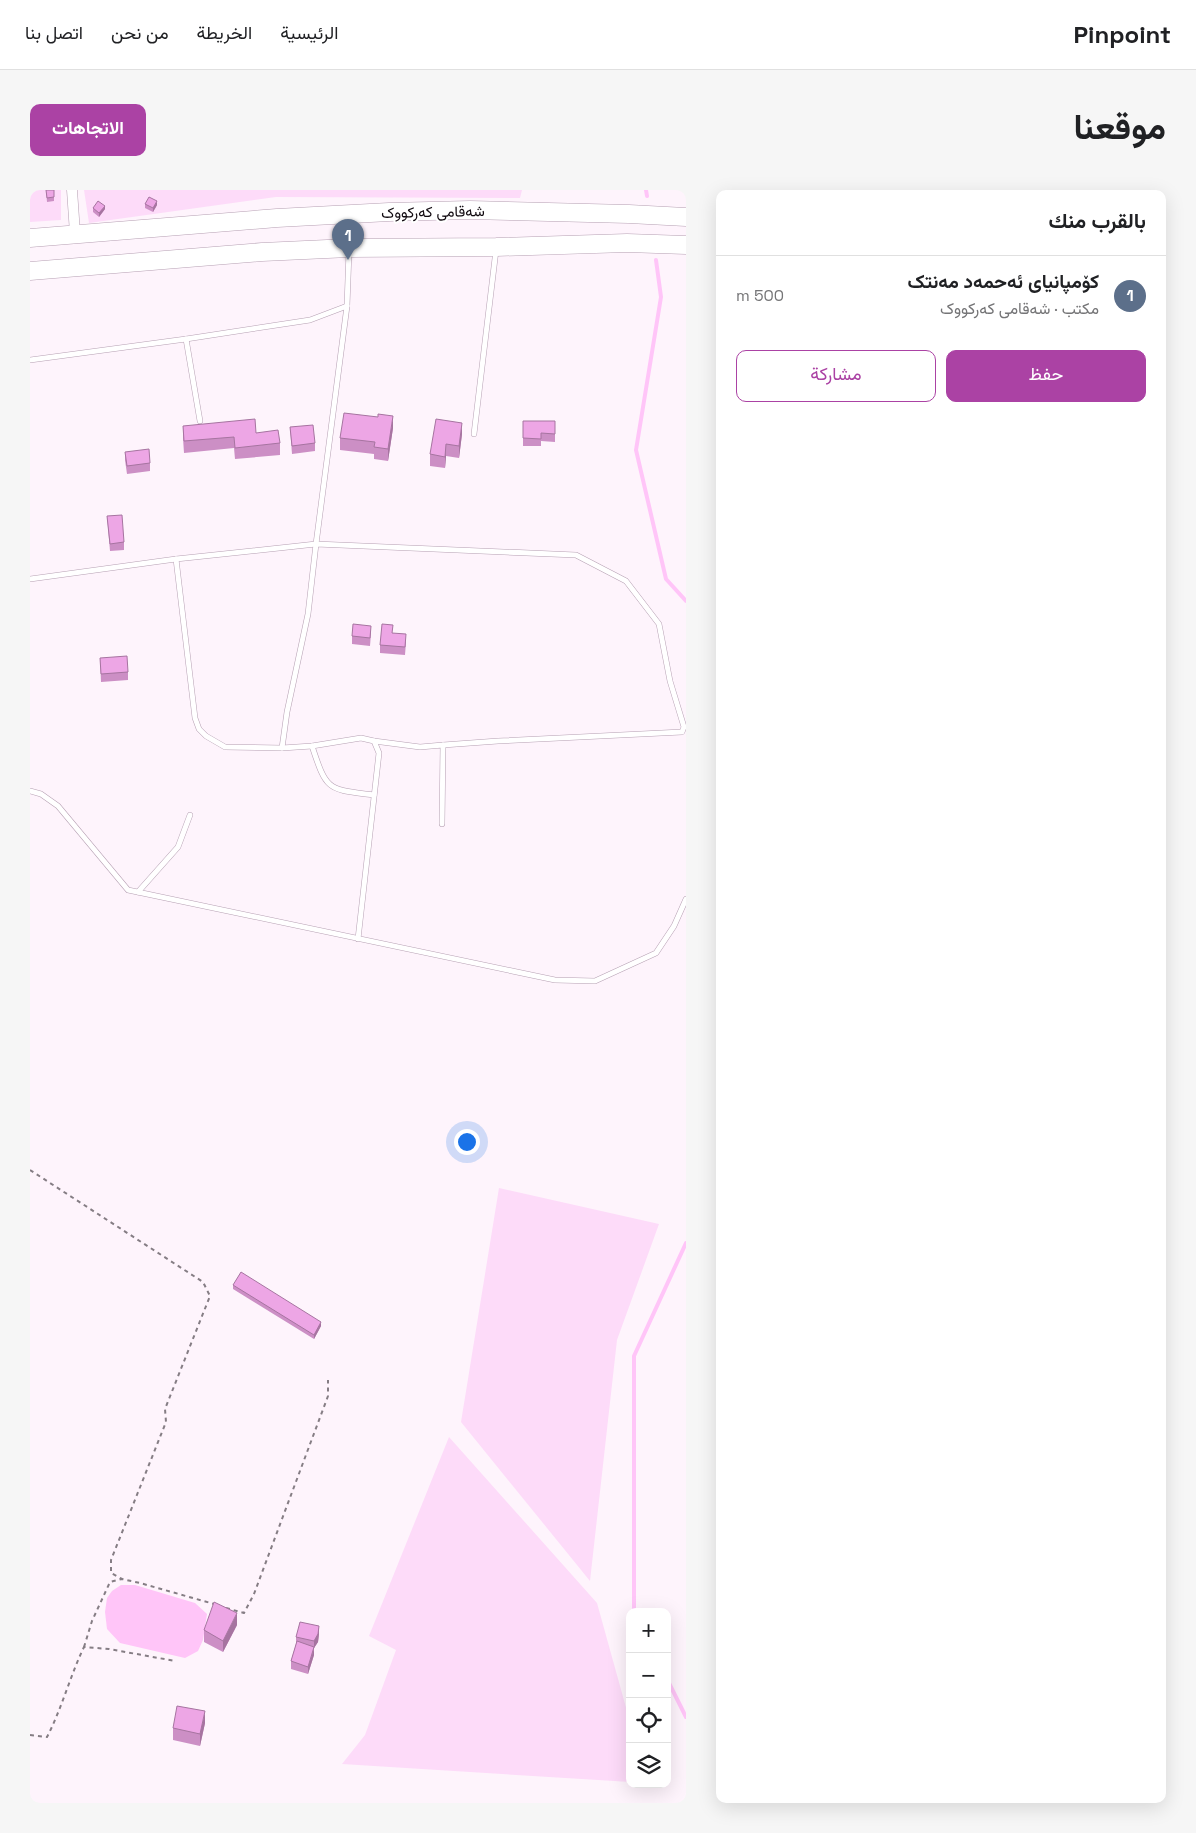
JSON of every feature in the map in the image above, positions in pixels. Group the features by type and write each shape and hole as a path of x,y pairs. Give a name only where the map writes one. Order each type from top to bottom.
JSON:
{"highway":[{"name":"شەقامی کەرکووک","path":"30,238 277,218 389,212 470,210 630,214 686,218"},
{"path":"30,271 262,252 349,248 496,247 627,243 686,246"}],"street":[{"path":"72,190 74,233"}],"lane":[{"path":"474,434 496,247"},
{"path":"282,748 308,614 347,306 349,248"},
{"path":"30,360 310,320 347,306"},
{"path":"186,339 200,421"},
{"path":"30,580 176,559 316,544 576,555 626,581 659,624 670,681 684,727 682,732 498,740 443,745 420,746 361,738 312,746 282,748 225,747 206,736 199,728 195,718 176,559"},
{"path":"358,939 379,752 374,741"},
{"path":"442,824 443,745"},
{"path":"312,746 319,769 330,786 340,791 374,796"},
{"path":"30,791 41,794 58,806 128,890 555,980 595,982 656,953 674,926 686,899"},
{"path":"138,892 178,847 190,815"}],"path":[{"path":"30,1170 203,1282 210,1296 165,1409 166,1422 111,1560 111,1573 122,1579 215,1604"},
{"path":"225,1607 244,1614 254,1594 328,1396 328,1380"},
{"path":"30,1735 47,1737 57,1719 76,1662 110,1582 122,1579"},
{"path":"84,1647 109,1649 175,1660"}],"shaded area":[{"path":"30,190 61,190 61,220 30,222"},
{"path":"84,190 522,190 520,198 276,197 89,223"},
{"path":"499,1188 659,1224 617,1340 590,1581 461,1422"},
{"path":"449,1437 597,1603 626,1708 626,1782 342,1764 365,1735 396,1650 369,1636"},
{"path":"121,1585 135,1585 195,1603 207,1614 203,1640 198,1651 185,1658 120,1643 107,1629 105,1612 107,1598 112,1591"}],"building":[{"path":"46,190 54,190 54,197 47,198"},
{"path":"149,197 157,201 153,208 145,204"},
{"path":"98,201 105,206 99,213 93,208"},
{"path":"344,413 378,417 378,414 393,416 388,449 374,447 375,442 340,438"},
{"path":"255,419 256,433 278,430 280,443 235,448 234,437 184,441 183,426"},
{"path":"436,419 462,423 459,446 446,444 445,457 430,454"},
{"path":"523,421 555,421 555,434 541,433 541,439 523,438"},
{"path":"313,425 315,443 292,446 290,427"},
{"path":"149,449 150,463 127,466 125,452"},
{"path":"122,515 124,542 110,544 107,516"},
{"path":"353,624 371,626 370,638 352,636"},
{"path":"382,624 393,625 392,633 406,634 405,647 380,645"},
{"path":"127,656 128,672 101,674 100,658"},
{"path":"241,1272 321,1322 314,1335 233,1285"},
{"path":"214,1602 237,1613 223,1641 204,1630"},
{"path":"300,1622 319,1626 318,1634 314,1641 296,1637"},
{"path":"297,1641 314,1647 308,1667 291,1661"},
{"path":"177,1706 205,1711 200,1734 173,1728"}],"waterway":[{"path":"646,190 647,196"},
{"path":"656,260 661,297 636,450 666,579 686,601"},
{"path":"634,1608 634,1356 686,1243"},
{"path":"671,1687 686,1717"}],"place":[{"name":"کۆمپانیای ئەحمەد مەنتک","path":"348,260"}]}
